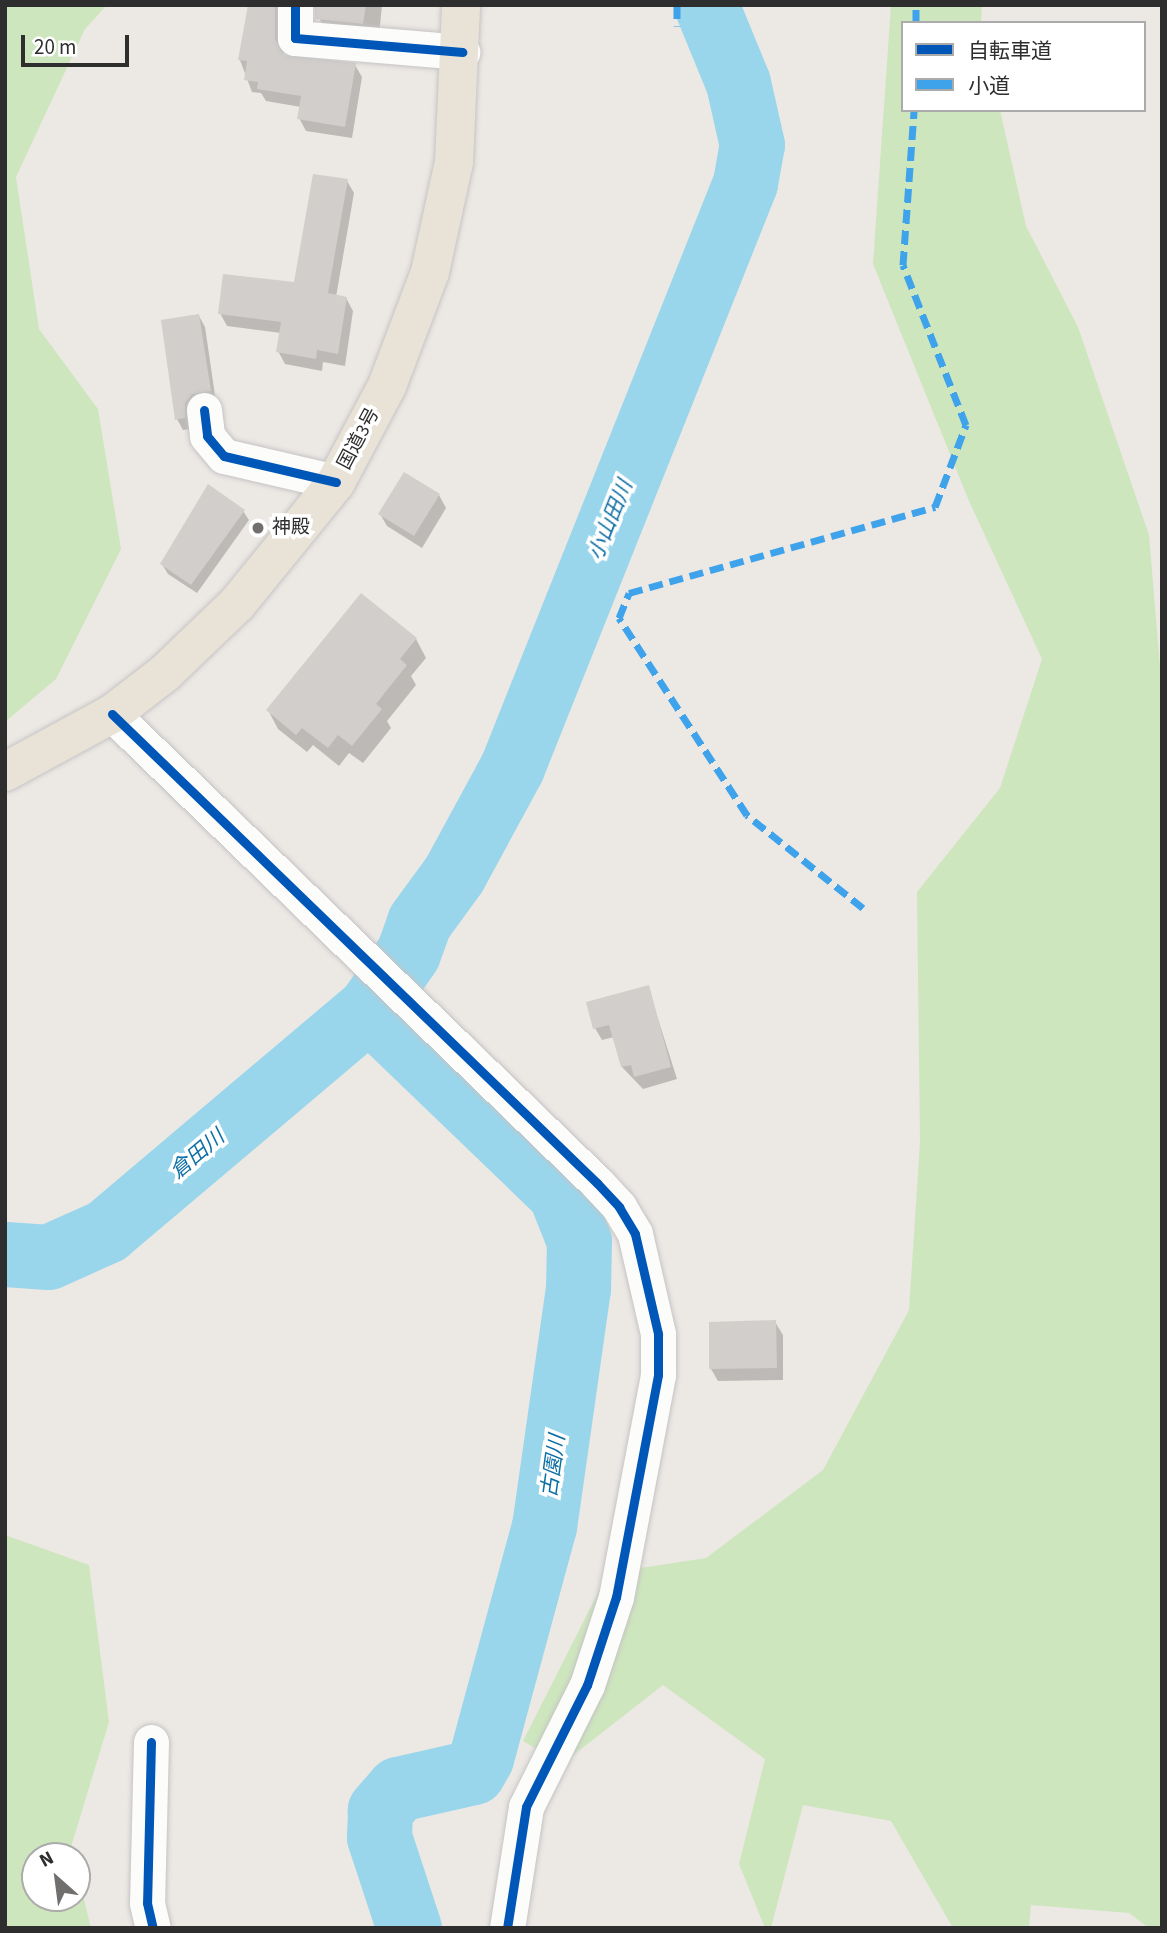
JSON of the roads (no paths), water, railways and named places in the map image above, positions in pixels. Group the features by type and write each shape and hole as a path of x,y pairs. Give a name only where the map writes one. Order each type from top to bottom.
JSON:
{"highway":[{"name":"国道3号","path":"5,772 112,714 165,673 237,604 335,482 387,386 430,272 454,162 462,52 461,5"}],"street":[{"path":"295,5 295,37 462,52"},
{"path":"204,410 207,436 224,456 335,482"},
{"path":"112,714 619,1207 635,1234 647,1272 658,1334 658,1375 617,1597 587,1685 526,1807 507,1928"},
{"path":"151,1742 147,1903 153,1928"}],"waterway":[{"name":"小山田川","path":"5,1254 48,1257 106,1231 369,1009 408,953 419,922 454,874 512,767 745,183 752,145 738,83 706,5"},
{"name":"古園川","path":"369,1009 560,1193 579,1241 578,1288 544,1526 481,1758 473,1772 398,1789 380,1810 379,1837 409,1928"}],"place":[{"name":"神殿","path":"258,528"}],"water label":[{"name":"倉田川","path":"197,1154"}]}
